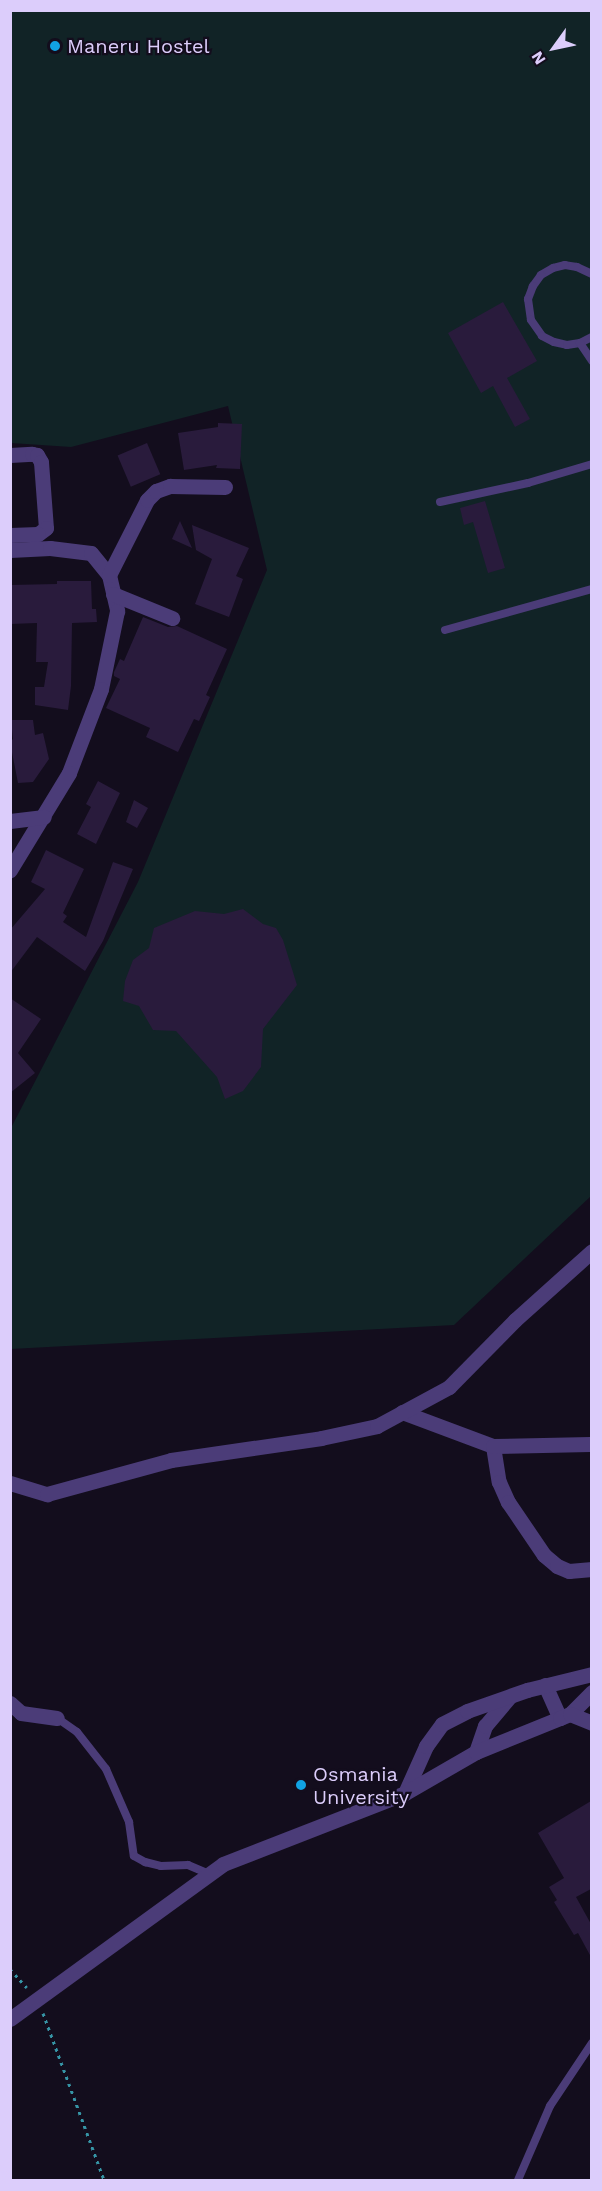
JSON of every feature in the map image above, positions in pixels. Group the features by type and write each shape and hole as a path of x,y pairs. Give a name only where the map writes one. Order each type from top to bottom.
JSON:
{"street":[{"path":"10,455 37,455 41,462 45,528 38,534 10,535"},
{"path":"109,575 147,500 156,491 170,486 225,487"},
{"path":"10,550 50,548 91,553 109,575 117,611 101,689 69,773 10,870"},
{"path":"113,594 172,618"},
{"path":"10,821 44,817"},
{"path":"10,1484 47,1494 171,1460 321,1438 377,1426 449,1387 515,1320 591,1251"},
{"path":"402,1412 493,1446 591,1445"},
{"path":"493,1446 500,1482 508,1502 544,1556 557,1566 569,1570 591,1569"},
{"path":"405,1793 426,1746 442,1724 510,1696 591,1674"},
{"path":"545,1685 565,1716 591,1723"},
{"path":"10,2019 223,1864 405,1793 476,1752 565,1716 591,1692"},
{"path":"476,1752 485,1726 510,1696"},
{"path":"10,1703 21,1713 57,1718"}],"lane":[{"path":"591,274 577,267 565,265 541,276 533,286 528,299 528,322 542,336 567,345 580,343 591,337"},
{"path":"580,343 591,361"},
{"path":"440,502 528,483 591,464"},
{"path":"445,630 591,589"},
{"path":"57,1718 76,1732 106,1769 129,1822 134,1856 145,1862 161,1866 188,1865 209,1874"},
{"path":"518,2181 550,2106 591,2043"}],"path":[{"path":"10,1969 39,2000 104,2181"}],"shaded area":[{"path":"11,11 591,11 591,1196 454,1325 11,1349 11,1128 138,882 267,570 228,406 71,447 11,443"}],"building":[{"path":"503,302 537,361 507,378 530,419 515,427 493,386 481,393 448,333"},
{"path":"218,423 242,424 240,469 216,468 217,465 184,470 178,433 218,427"},
{"path":"147,443 160,474 131,487 118,456"},
{"path":"485,501 505,568 488,573 473,522 464,525 460,508"},
{"path":"180,521 192,548 172,539"},
{"path":"192,525 249,548 236,576 243,579 229,617 195,604 212,559 196,550"},
{"path":"57,581 91,581 92,609 96,609 97,622 72,623 71,686 68,710 35,705 35,687 44,687 48,662 36,662 37,623 10,624 10,585 57,584"},
{"path":"143,617 168,627 177,626 227,649 206,695 210,697 199,721 194,719 178,752 146,737 150,728 106,708 120,679 114,676 114,672 120,659 124,661"},
{"path":"11,720 33,720 35,735 43,733 49,759 33,782 18,783 10,742 13,739"},
{"path":"98,781 120,793 96,844 77,834 91,807 86,804"},
{"path":"134,800 148,808 137,828 126,822"},
{"path":"46,850 84,869 63,913 67,916 63,922 86,937 113,862 133,869 103,941 85,971 37,937 10,973 10,930 45,889 31,882"},
{"path":"243,909 263,924 276,928 283,940 297,985 263,1029 261,1067 243,1091 225,1099 217,1077 176,1031 153,1030 139,1006 123,1001 125,981 133,960 149,948 154,928 195,911 224,914"},
{"path":"10,998 41,1019 18,1053 35,1073 10,1093"},
{"path":"591,1801 591,1889 576,1897 591,1924 591,1957 578,1933 574,1935 554,1902 557,1900 549,1887 564,1878 538,1833"}],"place":[{"name":"Maneru Hostel","path":"55,46"},
{"name":"Osmania University","path":"301,1785"}]}
